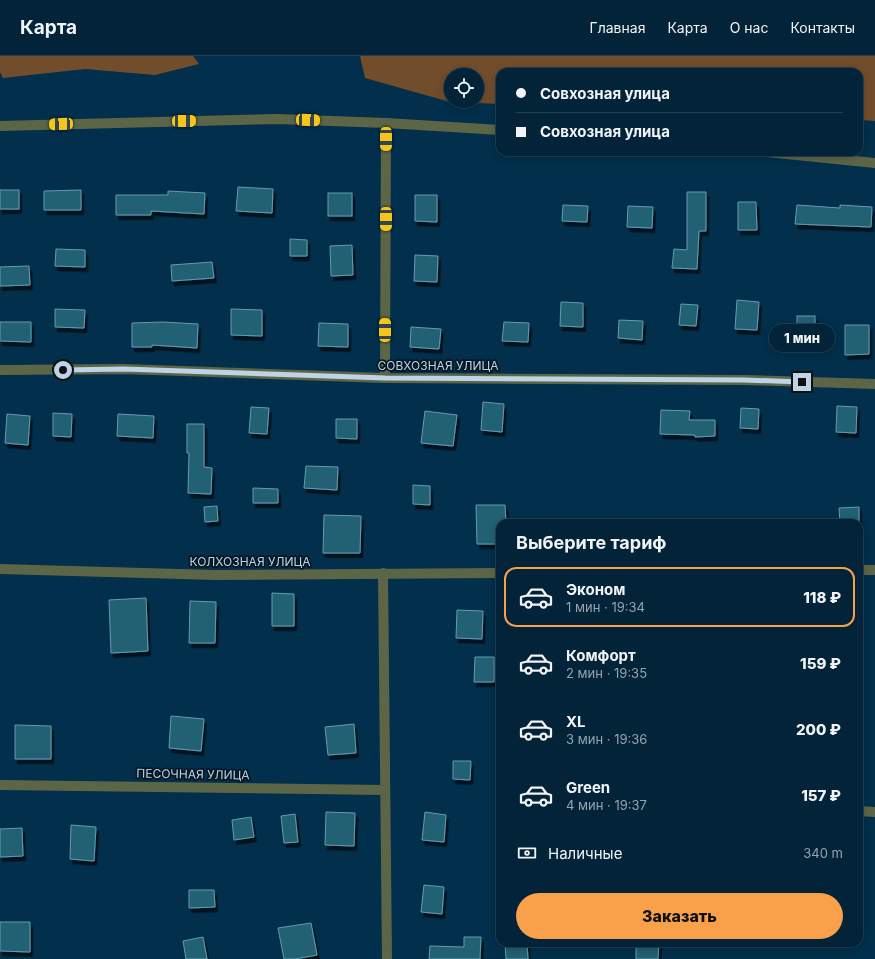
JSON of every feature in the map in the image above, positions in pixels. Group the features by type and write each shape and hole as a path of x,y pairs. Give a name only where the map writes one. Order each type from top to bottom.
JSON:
{"street":[{"path":"0,126 277,119 386,123 496,130"},
{"path":"385,378 386,123"},
{"path":"806,156 875,163"},
{"name":"СОВХОЗНАЯ УЛИЦА","path":"0,370 124,369 385,378 736,380 875,384"},
{"name":"КОЛХОЗНАЯ УЛИЦА","path":"0,569 216,575 496,573"},
{"path":"863,570 875,570"},
{"path":"383,573 387,959"},
{"name":"ПЕСОЧНАЯ УЛИЦА","path":"0,785 385,790"},
{"path":"863,811 875,812"}],"shaded area":[{"path":"0,56 193,56 199,64 155,75 85,69 3,78 0,72"},
{"path":"360,56 875,56 875,121 863,120 863,68 496,68 496,104 484,103 484,68 444,68 444,100 365,78"}],"building":[{"path":"238,187 273,189 272,213 236,211"},
{"path":"0,190 19,190 19,209 0,209"},
{"path":"81,190 81,210 44,210 44,191"},
{"path":"168,191 205,193 204,214 151,211 151,215 116,215 116,195 168,195"},
{"path":"687,192 706,192 706,231 699,231 697,269 672,268 674,249 687,250"},
{"path":"328,193 352,193 352,216 328,216"},
{"path":"415,195 437,195 437,222 415,221"},
{"path":"738,202 756,202 757,230 738,230"},
{"path":"563,205 588,206 587,222 562,221"},
{"path":"797,205 840,208 840,205 872,207 871,227 795,224"},
{"path":"628,206 653,207 652,228 627,227"},
{"path":"290,239 307,240 307,256 290,256"},
{"path":"352,245 353,275 331,276 330,246"},
{"path":"56,249 85,250 85,267 55,266"},
{"path":"415,255 438,256 437,282 414,281"},
{"path":"212,262 214,278 172,281 171,265"},
{"path":"29,266 30,285 0,286 0,267"},
{"path":"737,300 759,302 757,330 735,329"},
{"path":"561,302 583,303 583,327 560,326"},
{"path":"681,304 698,305 696,326 679,325"},
{"path":"55,309 85,310 84,328 55,327"},
{"path":"231,309 262,310 262,336 231,335"},
{"path":"797,316 815,316 815,340 797,340"},
{"path":"619,320 643,321 642,340 618,338"},
{"path":"0,322 31,322 31,342 0,341"},
{"path":"163,322 198,324 197,348 152,345 152,347 132,347 132,323"},
{"path":"504,322 529,323 528,342 502,341"},
{"path":"319,323 348,324 348,347 318,346"},
{"path":"845,325 869,325 869,354 845,355"},
{"path":"411,327 441,329 439,349 410,347"},
{"path":"483,402 504,404 502,432 481,430"},
{"path":"837,406 857,407 856,433 836,432"},
{"path":"251,407 269,408 267,434 249,433"},
{"path":"741,408 759,409 758,429 740,428"},
{"path":"661,410 690,411 689,420 715,420 715,436 695,437 695,435 660,434"},
{"path":"425,411 457,415 453,446 421,443"},
{"path":"53,413 72,414 71,437 53,436"},
{"path":"7,414 30,416 28,445 5,443"},
{"path":"118,414 154,416 153,438 117,436"},
{"path":"336,419 357,419 357,439 336,438"},
{"path":"187,424 204,424 204,467 212,468 211,494 188,493 189,453 187,453"},
{"path":"306,466 338,467 337,490 304,488"},
{"path":"413,485 430,486 430,505 413,504"},
{"path":"253,488 278,489 278,503 253,503"},
{"path":"476,505 505,505 506,519 496,519 496,544 477,544"},
{"path":"217,506 218,521 205,522 204,507"},
{"path":"859,507 859,519 840,519 839,508"},
{"path":"324,515 361,516 360,553 323,553"},
{"path":"272,593 294,594 294,626 272,626"},
{"path":"146,598 148,651 111,653 109,600"},
{"path":"190,601 216,602 215,643 189,643"},
{"path":"457,610 483,611 482,639 456,638"},
{"path":"475,657 494,657 494,682 474,682"},
{"path":"171,716 204,719 201,751 169,748"},
{"path":"354,724 356,753 328,755 325,727"},
{"path":"15,725 51,726 51,759 15,759"},
{"path":"453,761 471,761 470,780 453,779"},
{"path":"326,812 355,813 354,846 325,845"},
{"path":"425,812 446,815 444,842 422,840"},
{"path":"295,814 298,842 284,843 281,816"},
{"path":"251,817 254,837 234,840 232,820"},
{"path":"71,825 96,827 94,861 70,859"},
{"path":"22,828 23,856 0,857 0,829"},
{"path":"424,885 444,887 442,914 421,912"},
{"path":"189,890 214,890 215,907 189,908"},
{"path":"0,922 30,922 30,952 0,951"},
{"path":"311,923 317,955 295,959 284,959 278,928"},
{"path":"203,937 207,959 186,959 183,941"},
{"path":"464,937 481,937 480,959 429,959 430,946 464,947"},
{"path":"505,947 527,947 528,959 506,959"},
{"path":"636,947 659,947 658,959 636,959"}],"route":[{"path":"63,370 124,369 385,378 744,380 802,382"}]}
